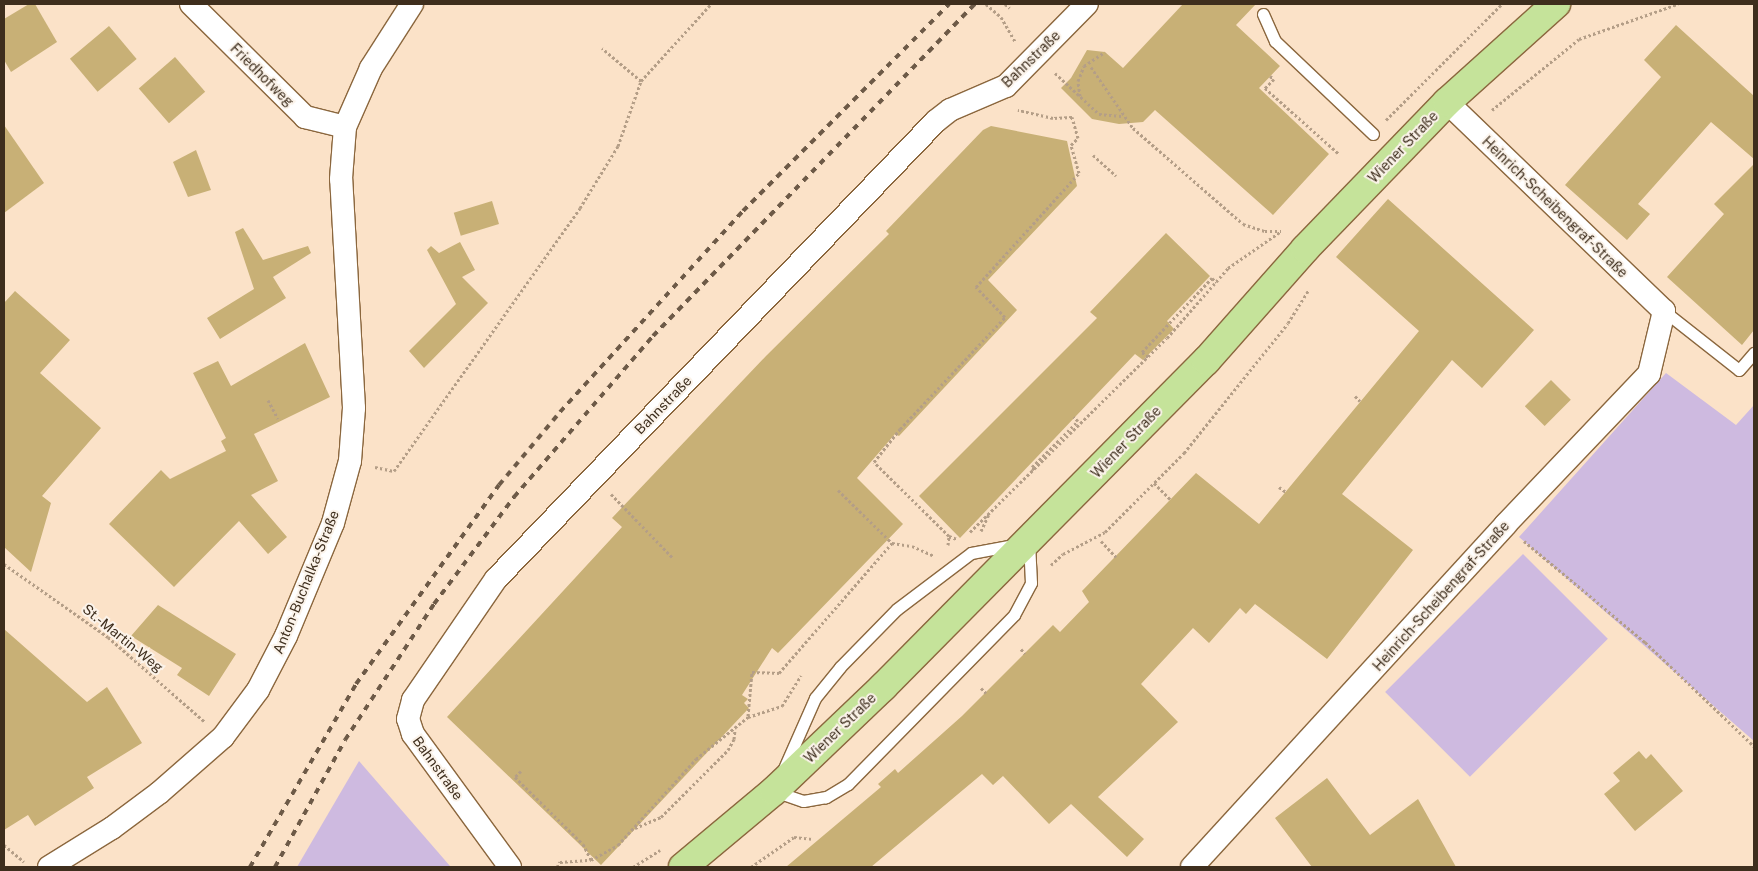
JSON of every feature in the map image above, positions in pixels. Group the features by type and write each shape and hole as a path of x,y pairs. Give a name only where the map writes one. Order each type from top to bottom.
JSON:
{"main road":[{"name":"Wiener Straße","path":"683,867 774,791 1029,542 1206,361 1305,249 1447,102 1556,4"}],"street":[{"name":"Friedhofweg","path":"191,4 304,117 345,127"},
{"name":"Anton-Buchalka-Straße","path":"39,865 143,804 223,737 258,690 286,636 332,523 350,462 354,408 341,179 345,127 371,68 412,4"},
{"name":"Bahnstraße","path":"510,867 413,734 408,719 413,700 503,572 936,121 950,110 1006,86 1087,4"},
{"name":"Heinrich-Scheibengraf-Straße","path":"1192,867 1505,525 1649,374 1664,311 1447,102"}],"lane":[{"path":"1263,14 1275,42 1373,134"},
{"name":"Heinrich-Scheibengraf-Straße","path":"1664,311 1739,370 1754,353"},
{"path":"1029,542 1031,583 1014,615 848,784 826,797 803,801 774,791 815,698 840,667 897,609 971,553 1029,542"}],"path":[{"path":"350,462 394,471 580,208 618,146 641,81 711,4"},
{"path":"986,4 1001,17 1018,47"},
{"path":"1005,4 1010,8"},
{"path":"602,48 641,81"},
{"path":"1080,97 1078,81 1084,66 1105,52"},
{"path":"967,536 993,507 1034,470 1148,357 1228,268 1281,231 1265,231 1243,224 1133,128 1091,67"},
{"path":"1052,70 1099,114 1125,116"},
{"path":"1270,76 1274,80 1265,88 1339,154"},
{"path":"960,541 949,536 874,462 900,429 1004,317 976,287 1079,173 1072,145 1078,138 1072,117 1053,118 1002,107 995,92"},
{"path":"1093,155 1116,176"},
{"path":"1148,357 1142,352 1212,278 1216,282"},
{"path":"1105,532 1184,453 1303,301"},
{"path":"1156,331 1159,334"},
{"path":"1355,396 1360,401"},
{"path":"268,400 278,419"},
{"path":"1034,470 1032,467 1078,421 1074,417"},
{"path":"1154,483 1171,500"},
{"path":"1279,487 1286,492"},
{"path":"838,490 892,543 912,546 937,558 948,545 949,536"},
{"path":"620,503 672,556"},
{"path":"1505,525 1645,642 1754,746"},
{"path":"1101,541 1116,557"},
{"path":"748,717 752,672 779,673 892,543"},
{"name":"St.-Martin-Weg","path":"4,564 108,637 223,737"},
{"path":"1021,649 1025,654"},
{"path":"558,867 560,862 591,860 618,845 696,758 748,717 782,706 801,676"},
{"path":"981,688 986,693"},
{"path":"634,828 661,816 728,750 734,739 735,728"},
{"path":"520,771 515,777 583,844 591,860"},
{"path":"751,867 794,837 812,839"},
{"path":"4,845 39,865"}],"shaded area":[{"path":"1666,373 1736,425 1754,405 1754,741 1519,537"},
{"path":"1523,554 1608,639 1470,777 1385,692"},
{"path":"359,761 450,866 450,867 297,867"}],"building":[{"path":"29,4 35,4 57,42 11,72 4,60 4,19"},
{"path":"1183,4 1256,4 1236,25 1280,66 1259,88 1329,154 1273,215 1155,110 1143,122 1119,124 1092,119 1061,88 1071,78 1087,50 1105,52 1123,68"},
{"path":"1676,25 1754,96 1754,159 1711,122 1638,204 1650,214 1627,240 1565,185 1661,77 1644,60"},
{"path":"109,26 137,59 98,92 70,59"},
{"path":"175,57 205,92 169,123 139,88"},
{"path":"4,125 44,183 4,213"},
{"path":"991,126 1067,141 1077,186 988,280 1017,310 899,436 895,434 857,478 903,524 778,653 772,648 742,695 748,699 744,703 749,708 601,865 447,717 622,527 612,518 766,356 889,234 886,231 983,130"},
{"path":"196,150 211,190 188,197 173,162"},
{"path":"1754,164 1754,330 1742,345 1667,277 1724,214 1714,204"},
{"path":"1388,199 1534,330 1482,388 1452,360 1342,494 1413,550 1327,659 1255,604 1246,614 1240,608 1209,643 1193,628 1141,684 1178,722 1098,797 1144,839 1127,857 1071,804 1049,824 1003,776 993,785 982,774 871,867 786,867 881,787 878,784 895,769 898,773 962,716 1053,625 1060,632 1089,602 1082,591 1196,473 1259,524 1419,331 1336,257"},
{"path":"492,201 499,224 461,236 454,213"},
{"path":"243,228 263,260 308,246 311,253 273,277 286,298 220,339 207,318 254,289 235,232"},
{"path":"1166,233 1210,276 1167,321 1174,329 1143,360 1135,354 960,538 919,496 1097,318 1090,312"},
{"path":"460,242 475,270 462,277 488,303 424,368 409,351 456,304 427,250 431,246 439,253"},
{"path":"15,291 70,340 40,373 101,428 42,496 51,503 31,572 4,547 4,303"},
{"path":"305,343 330,397 254,434 278,481 251,495 287,537 268,554 239,521 174,587 109,524 161,470 170,479 226,451 221,441 226,438 193,373 218,361 231,386"},
{"path":"1551,380 1571,400 1545,426 1525,406"},
{"path":"158,605 236,654 209,696 177,675 182,668 131,636"},
{"path":"4,629 87,702 107,687 142,743 87,777 94,788 35,826 28,815 4,830"},
{"path":"1639,751 1646,759 1651,754 1683,791 1635,831 1604,794 1620,781 1613,773"},
{"path":"1327,778 1370,835 1418,799 1456,867 1312,867 1275,818"}],"railway":[{"path":"250,867 356,684 499,485 560,412 743,211 949,4"},
{"path":"275,867 345,740 434,604 514,497 653,336 975,4"}]}
